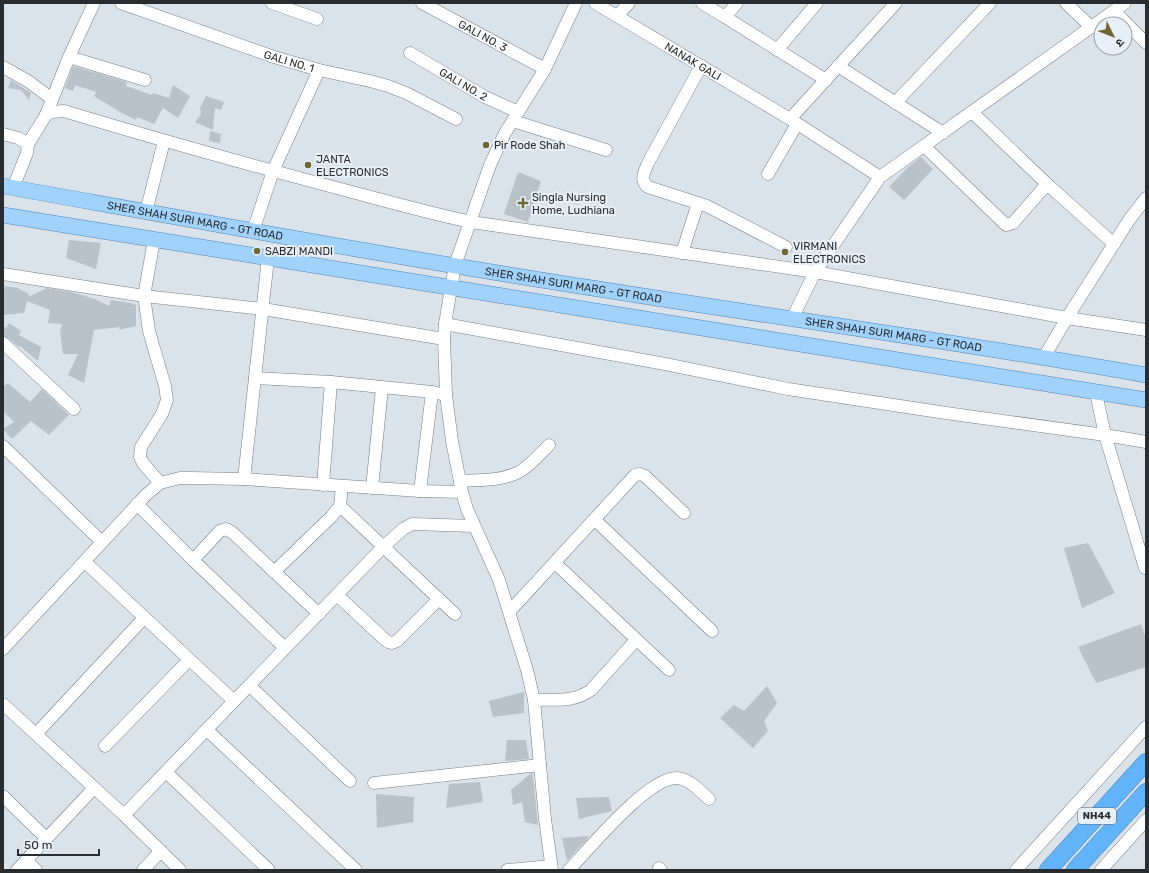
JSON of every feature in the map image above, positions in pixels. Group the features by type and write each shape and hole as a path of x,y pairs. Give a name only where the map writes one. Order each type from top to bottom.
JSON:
{"highway":[{"name":"NH44","path":"1048,870 1146,762"},
{"name":"NH44","path":"1075,870 1146,792"}],"main road":[{"name":"SHER SHAH SURI MARG - GT ROAD","path":"8,187 253,232 604,290 1044,357 1146,375"},
{"name":"SHER SHAH SURI MARG - GT ROAD","path":"3,215 1146,400"}],"street":[{"path":"8,187 28,154 28,144 46,115 69,56 94,3"},
{"name":"GALI NO. 1","path":"120,3 267,54 319,70 388,86 414,97 456,119"},
{"path":"272,3 317,19"},
{"name":"GALI NO. 3","path":"422,3 544,69"},
{"path":"507,870 551,868 534,700 527,670 499,580 474,526 461,486 452,441 446,395 445,324 455,265 490,165 505,134 544,69 576,3"},
{"name":"NANAK GALI","path":"595,3 794,122 880,177"},
{"path":"617,16 629,3"},
{"path":"702,3 826,80"},
{"path":"725,17 737,3"},
{"path":"777,50 817,3"},
{"path":"768,174 794,122 838,66 896,3"},
{"path":"895,103 990,3"},
{"path":"1066,3 1091,27"},
{"path":"792,319 815,272 880,177 1125,3"},
{"path":"1114,11 1145,42"},
{"name":"GALI NO. 2","path":"410,53 485,97 515,117 606,150"},
{"path":"69,56 145,80"},
{"path":"700,66 648,163 643,180 644,184 648,187 707,206 786,246"},
{"path":"838,66 943,133"},
{"path":"3,67 28,81 52,99"},
{"path":"253,232 273,171 319,70"},
{"path":"46,115 51,112 64,111 164,141 273,171 437,215 471,222 815,272 1067,318 1146,330"},
{"path":"972,112 1047,184 1114,244"},
{"path":"3,134 18,138 28,144"},
{"path":"146,212 164,141"},
{"path":"924,146 1006,225 1013,223 1047,184"},
{"path":"1044,357 1129,220 1146,198"},
{"path":"682,253 698,203"},
{"path":"154,240 144,296 149,331 165,386 167,400 162,414 141,447 140,457 143,463 160,483"},
{"path":"244,479 268,258"},
{"path":"3,274 144,296 263,309 444,338"},
{"path":"445,324 788,389 1146,442"},
{"path":"3,344 74,409"},
{"path":"255,378 331,382 432,392 446,395"},
{"path":"323,485 331,382"},
{"path":"372,488 382,388"},
{"path":"420,491 432,392"},
{"path":"1096,393 1105,435 1145,568"},
{"path":"4,644 85,562 137,504 160,483 180,478 244,479 420,491 461,486 494,478 505,477 519,472 549,445"},
{"path":"3,446 102,542"},
{"path":"509,612 635,475 640,474 645,476 684,513"},
{"path":"274,572 331,517 340,506 342,486"},
{"path":"137,504 285,648"},
{"path":"340,506 455,614"},
{"path":"595,520 712,631"},
{"path":"124,816 382,547 403,529 412,524 474,526"},
{"path":"193,560 220,531 226,529 233,533 319,614"},
{"path":"85,562 234,701"},
{"path":"555,563 669,670"},
{"path":"337,595 383,638 392,643 397,641 439,599"},
{"path":"36,734 144,618"},
{"path":"534,700 574,699 583,696 591,690 636,640"},
{"path":"105,746 189,660"},
{"path":"250,686 350,781"},
{"path":"3,704 180,870"},
{"path":"1016,870 1146,727"},
{"path":"207,730 356,870"},
{"path":"374,783 540,765"},
{"path":"166,772 269,870"},
{"path":"569,870 632,804 649,790 664,781 676,778 686,780 709,800"},
{"path":"17,870 94,788"},
{"path":"3,796 46,838"},
{"path":"1101,870 1146,820"},
{"path":"143,870 161,851"},
{"path":"26,860 36,870"}],"building":[{"path":"73,66 127,82 126,86 152,95 153,93 169,98 173,85 190,96 178,118 163,108 154,124 137,117 136,120 94,96 96,92 75,85 73,91 65,88"},
{"path":"11,80 31,93 29,100 21,90 8,88"},
{"path":"206,96 224,102 221,110 215,108 213,130 195,122 201,114 200,108"},
{"path":"210,131 221,134 220,143 209,141"},
{"path":"921,157 933,169 904,200 889,187 908,167"},
{"path":"518,172 541,181 528,222 504,214"},
{"path":"69,240 101,243 96,269 66,258"},
{"path":"5,286 19,288 29,294 28,297 47,288 71,292 95,299 109,306 111,300 131,303 136,305 136,326 119,330 120,327 94,330 84,383 68,375 78,354 63,354 60,332 62,324 48,323 50,310 27,301 24,313 3,315 3,295"},
{"path":"9,323 21,331 19,335 41,347 38,361 20,346 19,347 3,336 4,327 6,328"},
{"path":"8,383 30,402 42,389 69,415 49,435 31,421 12,439 3,429 14,422 3,411 3,387"},
{"path":"1088,543 1115,593 1082,608 1064,548"},
{"path":"1141,624 1146,638 1146,667 1096,683 1078,647"},
{"path":"767,686 777,703 764,721 768,731 753,748 720,718 734,705 744,711"},
{"path":"524,692 524,713 493,717 489,701"},
{"path":"507,740 526,740 529,759 505,761"},
{"path":"532,773 538,825 525,822 522,802 513,805 511,790"},
{"path":"480,782 483,802 446,808 449,784"},
{"path":"376,794 414,797 413,822 377,828"},
{"path":"609,797 612,811 579,819 576,798"},
{"path":"588,836 588,838 567,861 562,838"}],"place":[{"name":"Pir Rode Shah","path":"486,145"},
{"name":"JANTA ELECTRONICS","path":"308,165"},
{"name":"Singla Nursing Home, Ludhiana","path":"523,203"},
{"name":"SABZI MANDI","path":"257,251"},
{"name":"VIRMANI ELECTRONICS","path":"785,252"}]}
